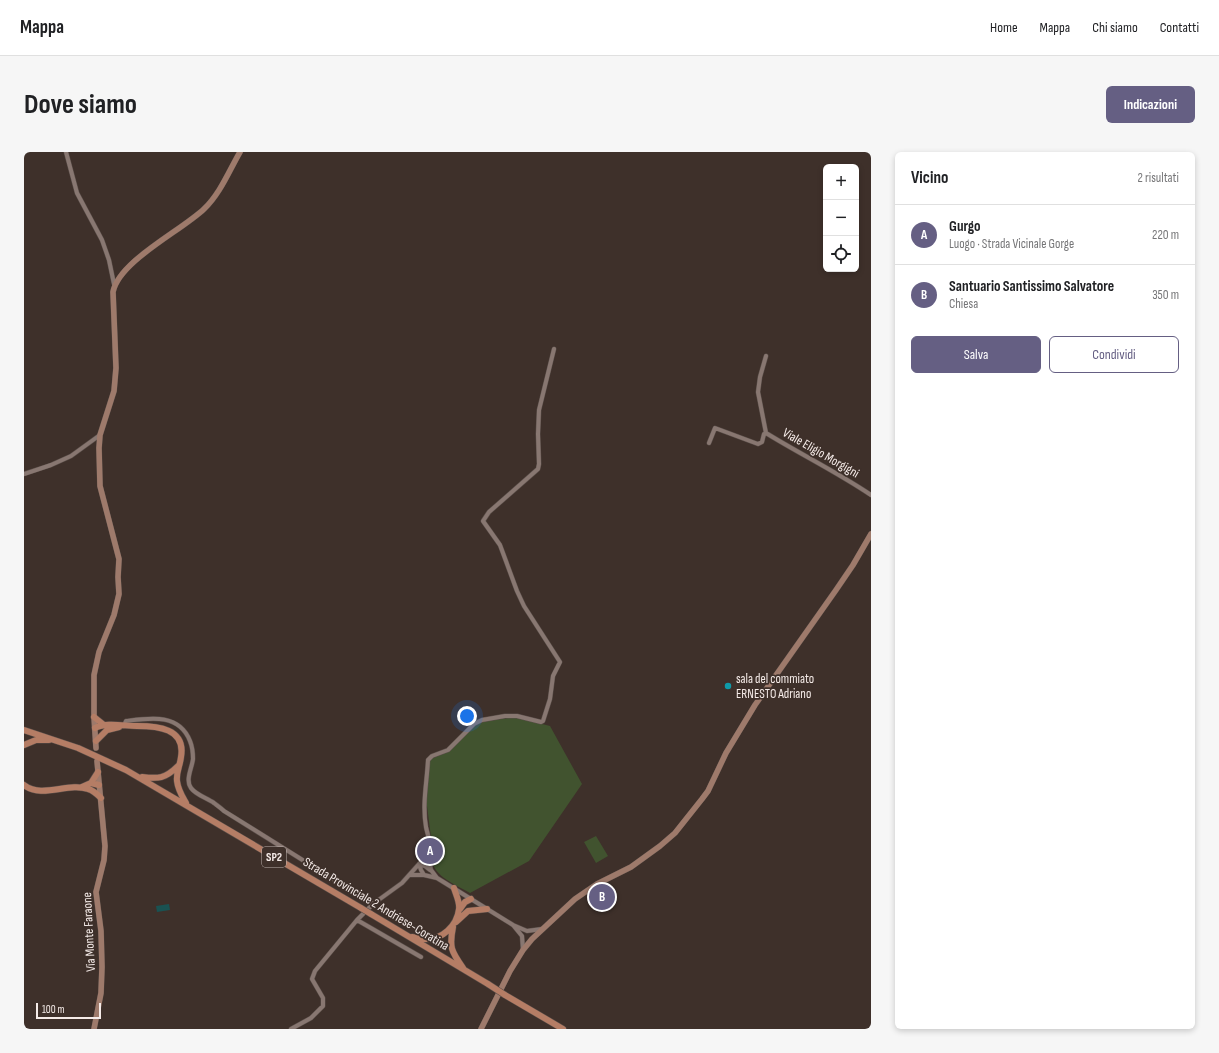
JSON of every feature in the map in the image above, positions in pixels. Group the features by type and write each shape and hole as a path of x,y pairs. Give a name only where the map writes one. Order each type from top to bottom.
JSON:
{"main road":[{"path":"94,717 106,727"},
{"path":"95,728 154,726 164,728 172,732 179,740 181,748 177,780 179,790 187,805"},
{"path":"96,741 106,727"},
{"name":"Strada Provinciale 2 Andriese-Coratina","path":"24,730 95,755 138,776 562,1028"},
{"path":"24,745 36,740 54,740"},
{"path":"138,776 156,779 164,777 172,773 178,766"},
{"path":"89,786 98,772"},
{"path":"24,784 29,788 40,790 99,785"},
{"path":"89,786 101,798"},
{"path":"454,888 460,908"},
{"path":"407,936 424,939 433,939 442,936 454,924 468,911 471,905 471,899 465,902 460,908 454,924 450,940 454,955 464,970"},
{"path":"468,911 487,909"}],"street":[{"path":"66,152 77,194 102,240 109,260 114,284 116,368 114,392 100,435 99,448 100,486 119,559 119,594 114,615 96,662 94,674 96,748"},
{"path":"114,284 118,278 137,260 204,209 219,189 240,152"},
{"path":"291,1029 311,1018 323,1006 324,998 313,982 313,975 315,971 357,920 373,904 402,883 428,854 430,844 426,825 424,800 428,760 432,756 448,750 474,724 482,720 505,716 517,716 541,722 543,721 550,699 553,676 560,662 524,606 500,545 483,521 489,512 538,469 539,410 554,349"},
{"name":"Viale Eligio Morgigni","path":"766,356 760,377 758,392 766,433 848,480 871,495"},
{"path":"708,443 715,428 758,444 762,442 764,434 766,433"},
{"path":"24,474 51,465 71,456 100,435"},
{"path":"482,1029 496,1002 504,982 523,950 532,939 575,899 597,884 620,873 647,856 675,833 708,791 726,753 755,704 836,590 871,534"},
{"path":"124,726 126,721 154,718 167,720 180,726 187,734 192,746 193,758 188,778 191,789 373,904"},
{"name":"Via Monte Faraone","path":"94,1029 102,979 101,931 96,900 105,853 97,762"},
{"path":"428,854 431,870"},
{"path":"419,864 431,870 437,878"},
{"path":"419,864 424,875"},
{"path":"410,875 424,875 437,878 513,925 527,931 542,929"},
{"path":"357,920 421,957"},
{"path":"513,925 522,936 527,939 532,939"},
{"path":"527,931 532,939"},
{"path":"522,936 523,950"}],"green space":[{"path":"515,717 550,726 582,784 529,861 470,893 447,880 436,870 432,863 432,845 426,798 429,761 450,751 475,725 482,722"},
{"path":"596,836 608,856 596,863 584,842"}],"water":[{"path":"169,904 170,910 157,912 156,906"}],"place":[{"name":"sala del commiato ERNESTO Adriano","path":"728,686"},
{"name":"Gurgo","path":"430,851"},
{"name":"Santuario Santissimo Salvatore","path":"602,897"}]}
